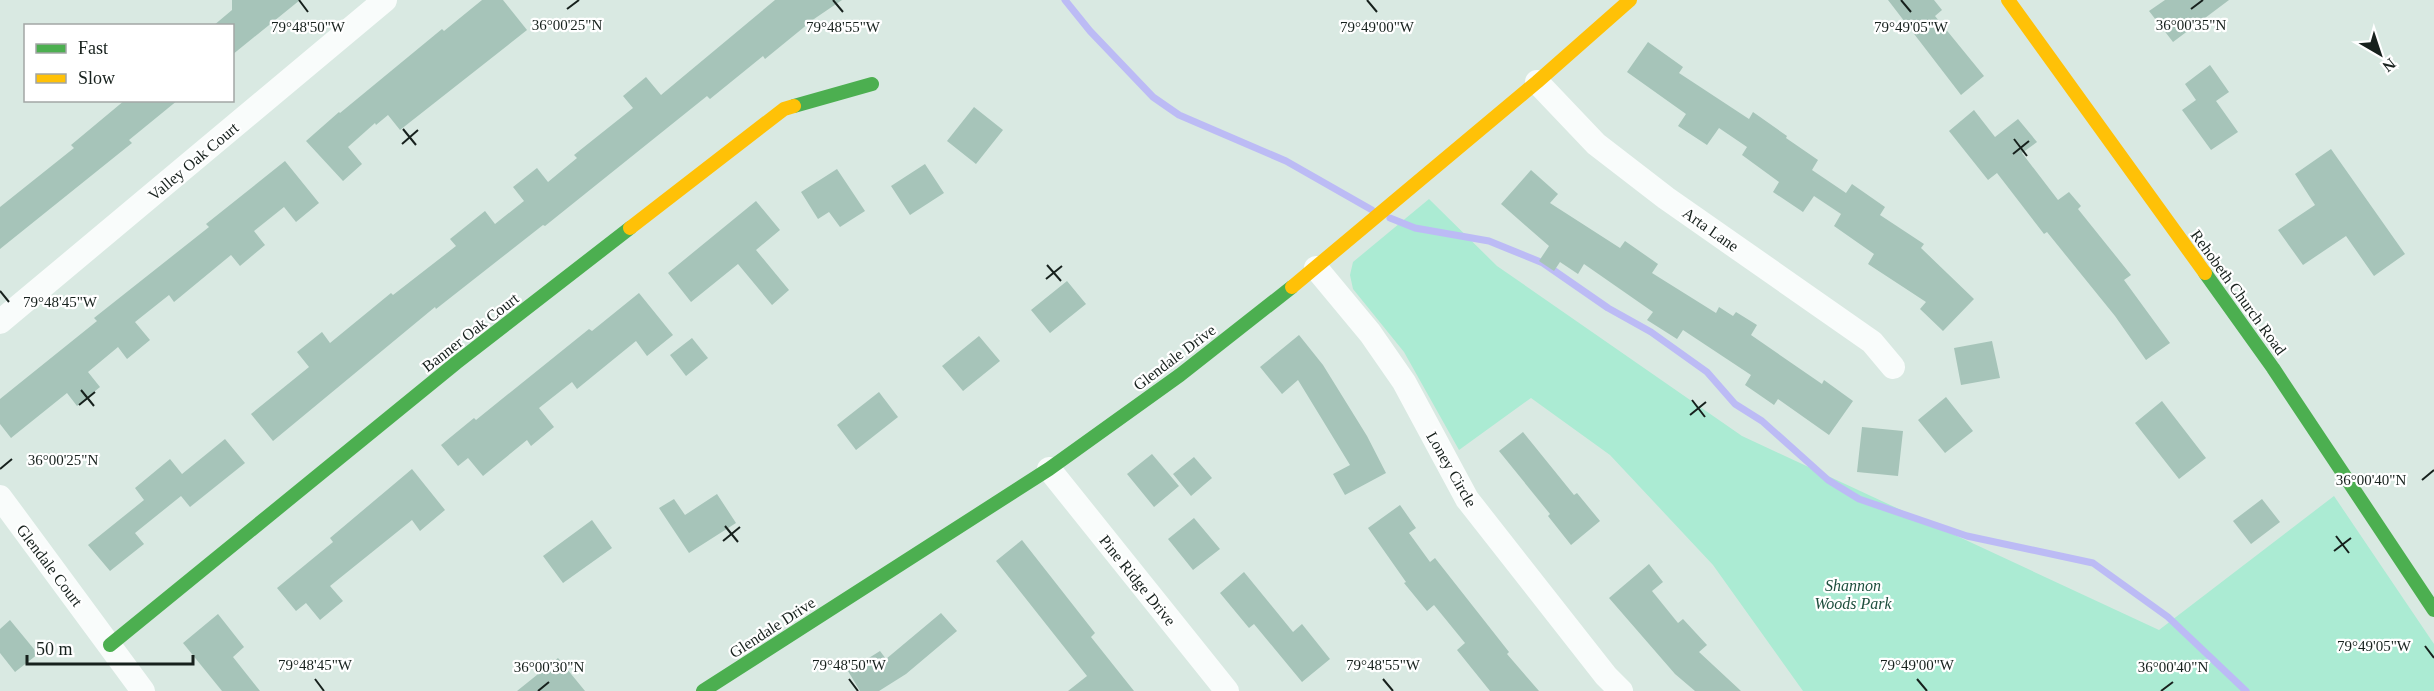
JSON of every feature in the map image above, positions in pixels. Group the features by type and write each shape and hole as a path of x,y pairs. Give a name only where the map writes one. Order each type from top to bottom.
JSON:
{"street":[{"name":"Valley Oak Court","path":"0,322 385,0"},
{"name":"Glendale Drive","path":"703,691 1049,469 1180,375 1316,268 1537,82 1630,0"},
{"name":"Rehobeth Church Road","path":"2007,0 2273,368 2434,610"},
{"name":"Arta Lane","path":"1537,82 1596,144 1666,198 1872,342 1893,367"},
{"name":"Banner Oak Court","path":"110,645 456,363 784,109 872,84"},
{"name":"Loney Circle","path":"1316,268 1370,333 1404,382 1467,499 1606,676 1621,691"},
{"name":"Pine Ridge Drive","path":"1049,469 1227,691"},
{"name":"Glendale Court","path":"0,497 143,691"}],"green space":[{"name":"Shannon Woods Park","path":"1429,199 1497,266 1742,436 2159,630 2334,496 2434,644 2434,691 1803,691 1713,565 1610,455 1531,398 1459,450 1404,352 1353,289 1350,275 1353,262"}],"building":[{"path":"232,0 300,0 234,53 234,24 215,24 232,10"},
{"path":"482,0 503,0 527,30 400,130 388,115 376,125 375,123 348,147 362,164 343,181 306,141 442,29 444,31"},
{"path":"775,0 842,0 814,19 765,59 763,56 710,99 707,96 545,226 543,225 436,309 435,307 273,441 251,414 309,367 297,352 322,332 330,343 391,293 393,295 456,246 450,239 485,211 495,224 524,201 513,187 537,168 548,182 577,158 574,155 633,108 623,96 646,77 661,95"},
{"path":"1888,0 1934,0 1942,10 1935,16 1984,76 1961,95"},
{"path":"2165,0 2229,0 2173,42 2149,11"},
{"path":"1648,42 1683,67 1679,73 1749,119 1753,112 1818,160 1812,170 1846,193 1852,184 1885,207 1880,215 1924,244 1921,248 1974,299 1943,331 1920,309 1926,302 1868,264 1874,254 1834,226 1841,214 1814,196 1803,212 1773,192 1779,182 1742,155 1747,147 1719,128 1707,145 1678,126 1686,114 1627,72"},
{"path":"2210,65 2229,92 2216,101 2238,132 2211,150 2182,110 2196,100 2185,84"},
{"path":"123,102 176,102 129,140 132,143 0,249 0,207 74,148 71,145"},
{"path":"974,107 1003,130 976,164 947,141"},
{"path":"1974,110 1995,137 2018,119 2037,142 2022,153 2058,200 2069,192 2081,206 2078,209 2131,275 2124,280 2170,343 2146,360 2115,316 2047,232 2044,234 1997,173 1988,180 1949,131"},
{"path":"2331,149 2405,254 2374,276 2346,236 2303,265 2278,230 2315,205 2295,174"},
{"path":"285,161 319,203 296,222 284,207 254,231 265,245 240,266 231,255 174,302 169,295 135,322 150,340 127,359 118,347 88,372 100,387 77,406 67,393 11,438 0,424 0,399 97,321 94,318 209,227 206,224"},
{"path":"925,164 944,193 910,215 891,186"},
{"path":"837,169 865,211 840,227 829,212 818,219 801,192"},
{"path":"1531,170 1558,194 1550,203 1620,248 1625,241 1658,264 1652,273 1716,313 1719,307 1733,316 1736,312 1757,325 1751,335 1822,384 1824,380 1853,401 1829,435 1778,399 1774,405 1745,385 1751,375 1683,330 1677,339 1647,320 1653,312 1584,264 1578,274 1560,262 1554,271 1539,261 1549,246 1501,204"},
{"path":"756,201 780,230 756,250 789,290 772,305 738,264 691,302 668,273"},
{"path":"1067,281 1086,304 1050,333 1031,310"},
{"path":"639,293 673,335 647,356 636,341 577,389 572,382 539,408 554,427 531,446 527,440 483,476 468,458 458,466 441,445 474,418 476,420 589,329 592,331"},
{"path":"1299,335 1323,365 1367,436 1386,473 1345,495 1333,474 1350,465 1298,380 1282,394 1260,367"},
{"path":"979,336 1000,361 963,391 942,366"},
{"path":"692,338 708,358 686,376 670,355"},
{"path":"1992,341 2000,378 1961,385 1954,348"},
{"path":"879,392 898,417 856,450 837,425"},
{"path":"1946,397 1973,431 1945,453 1918,420"},
{"path":"2162,401 2206,458 2179,479 2135,423"},
{"path":"1862,427 1903,431 1898,476 1857,472"},
{"path":"1523,432 1574,495 1577,493 1600,521 1571,545 1548,516 1550,514 1499,451"},
{"path":"225,439 245,463 190,507 181,496 135,533 144,544 110,571 88,545 144,500 135,488 170,459 182,474"},
{"path":"1152,454 1179,486 1154,507 1127,474"},
{"path":"1194,457 1212,478 1191,496 1173,474"},
{"path":"412,469 445,510 420,531 412,520 330,586 343,601 320,620 306,603 296,611 277,588 333,542 330,538"},
{"path":"717,494 736,523 689,553 659,508 674,499 685,515"},
{"path":"2262,499 2280,522 2251,544 2233,521"},
{"path":"1400,505 1416,528 1409,533 1430,562 1435,558 1509,652 1507,654 1539,691 1490,691 1457,650 1465,643 1434,605 1427,611 1404,583 1406,582 1368,528"},
{"path":"1194,518 1220,549 1193,570 1168,539"},
{"path":"592,520 612,548 563,583 543,556"},
{"path":"1022,540 1095,633 1091,637 1134,691 1068,691 1087,676 996,561"},
{"path":"1649,564 1663,582 1652,591 1678,623 1683,619 1707,645 1699,652 1741,691 1695,691 1675,674 1609,598"},
{"path":"1244,572 1293,632 1302,624 1330,659 1302,682 1254,624 1249,628 1220,593"},
{"path":"941,613 957,631 906,674 879,691 860,691 848,671 880,651 886,659"},
{"path":"218,614 244,647 233,657 260,691 222,691 183,643"},
{"path":"10,620 38,654 15,672 0,653 0,629"},
{"path":"558,658 585,691 517,691"}],"waterway":[{"path":"1065,0 1090,31 1153,97 1179,115 1286,161 1372,210"},
{"path":"1390,218 1415,228 1489,241 1543,263 1608,308 1651,332 1707,372 1735,404 1762,421 1828,480 1859,499 1967,536 2093,563 2168,617 2246,691"}],"traffic: fast":[{"path":"794,106 872,84"},
{"path":"110,645 456,363 630,228"},
{"path":"2205,273 2273,368 2434,610"},
{"path":"703,691 1049,469 1180,375 1292,287"}],"traffic: slow":[{"path":"1292,287 1537,82 1630,0"},
{"path":"2008,0 2205,273"},
{"path":"630,228 784,109 794,106"}]}
